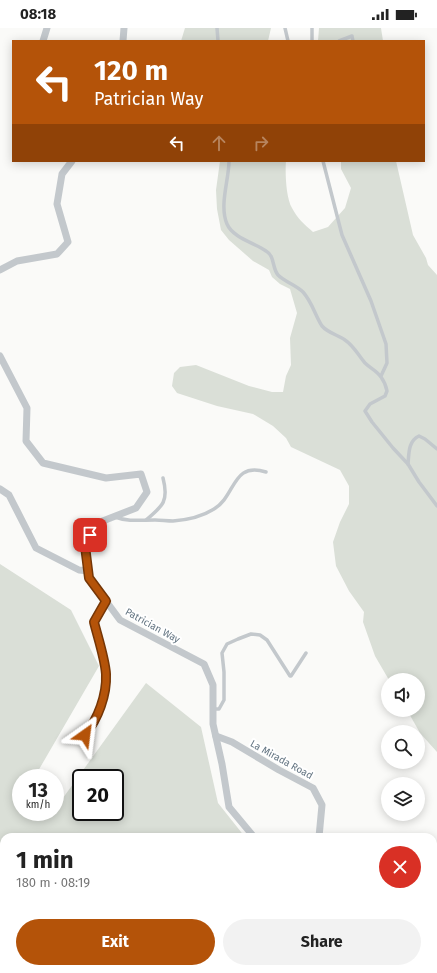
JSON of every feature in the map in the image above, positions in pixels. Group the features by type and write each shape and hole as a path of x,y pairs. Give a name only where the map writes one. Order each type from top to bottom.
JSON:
{"street":[{"path":"43,40 47,28"},
{"path":"123,40 124,28"},
{"path":"0,270 17,261 57,254 68,242 57,204 62,174 71,162"},
{"name":"Patrician Way","path":"0,356 27,408 26,441 43,463 106,478 141,474 147,492 136,508 95,524 85,546 89,578 120,620 204,664 213,685 213,724 222,764 229,807 251,833"},
{"path":"0,488 9,495 36,548 79,570 89,572"},
{"name":"La Mirada Road","path":"216,736 232,742 313,788 322,805 320,833"}],"lane":[{"path":"217,28 218,40"},
{"path":"285,28 288,40"},
{"path":"312,28 312,40"},
{"path":"342,40 352,36 353,40"},
{"path":"229,162 225,199 225,216 227,225 233,232 246,241 267,251 271,256 278,275 297,286 304,293 322,326 326,330 344,339 352,346 366,364 381,376 387,391 385,396 370,404 365,411 393,448 408,464 437,506"},
{"path":"323,162 342,235 371,301 386,344 387,363 381,376"},
{"path":"408,464 411,443 415,438 419,436 426,439 437,449"},
{"path":"114,516 123,520 145,521 172,521 194,517 215,509 224,500 239,476 245,471 256,469 266,472"},
{"path":"145,521 158,510 164,502 166,489 163,478"},
{"path":"85,735 91,728 102,703 105,690 106,674 94,622 106,601"},
{"path":"213,709 219,709 224,700 222,653 227,644 251,634 260,635 267,640 290,676 306,653"}],"shaded area":[{"path":"185,28 271,28 268,40 181,40"},
{"path":"319,28 381,28 383,40 318,40"},
{"path":"220,162 286,162 286,185 290,204 294,212 313,232 328,227 345,208 351,188 341,169 341,162 396,162 413,235 426,258 428,265 437,275 437,752 425,739 425,725 415,725 411,717 425,717 425,673 385,673 375,656 363,622 364,612 349,591 336,566 333,542 340,522 349,504 349,486 340,470 291,447 286,438 273,426 253,414 217,406 177,393 172,386 174,373 180,367 196,365 249,386 272,392 283,392 286,376 291,365 290,338 297,313 290,289 280,284 272,277 269,270 253,261 229,240 221,230 217,209 216,190"},
{"path":"0,564 71,610 99,666 39,769 12,769 12,821 64,821 64,797 72,785 72,821 124,821 124,769 84,769 146,683 201,727 218,803 242,833 0,833"}],"route":[{"path":"85,735 91,728 102,703 106,674 94,622 106,601 89,578 85,546 90,535"}]}
